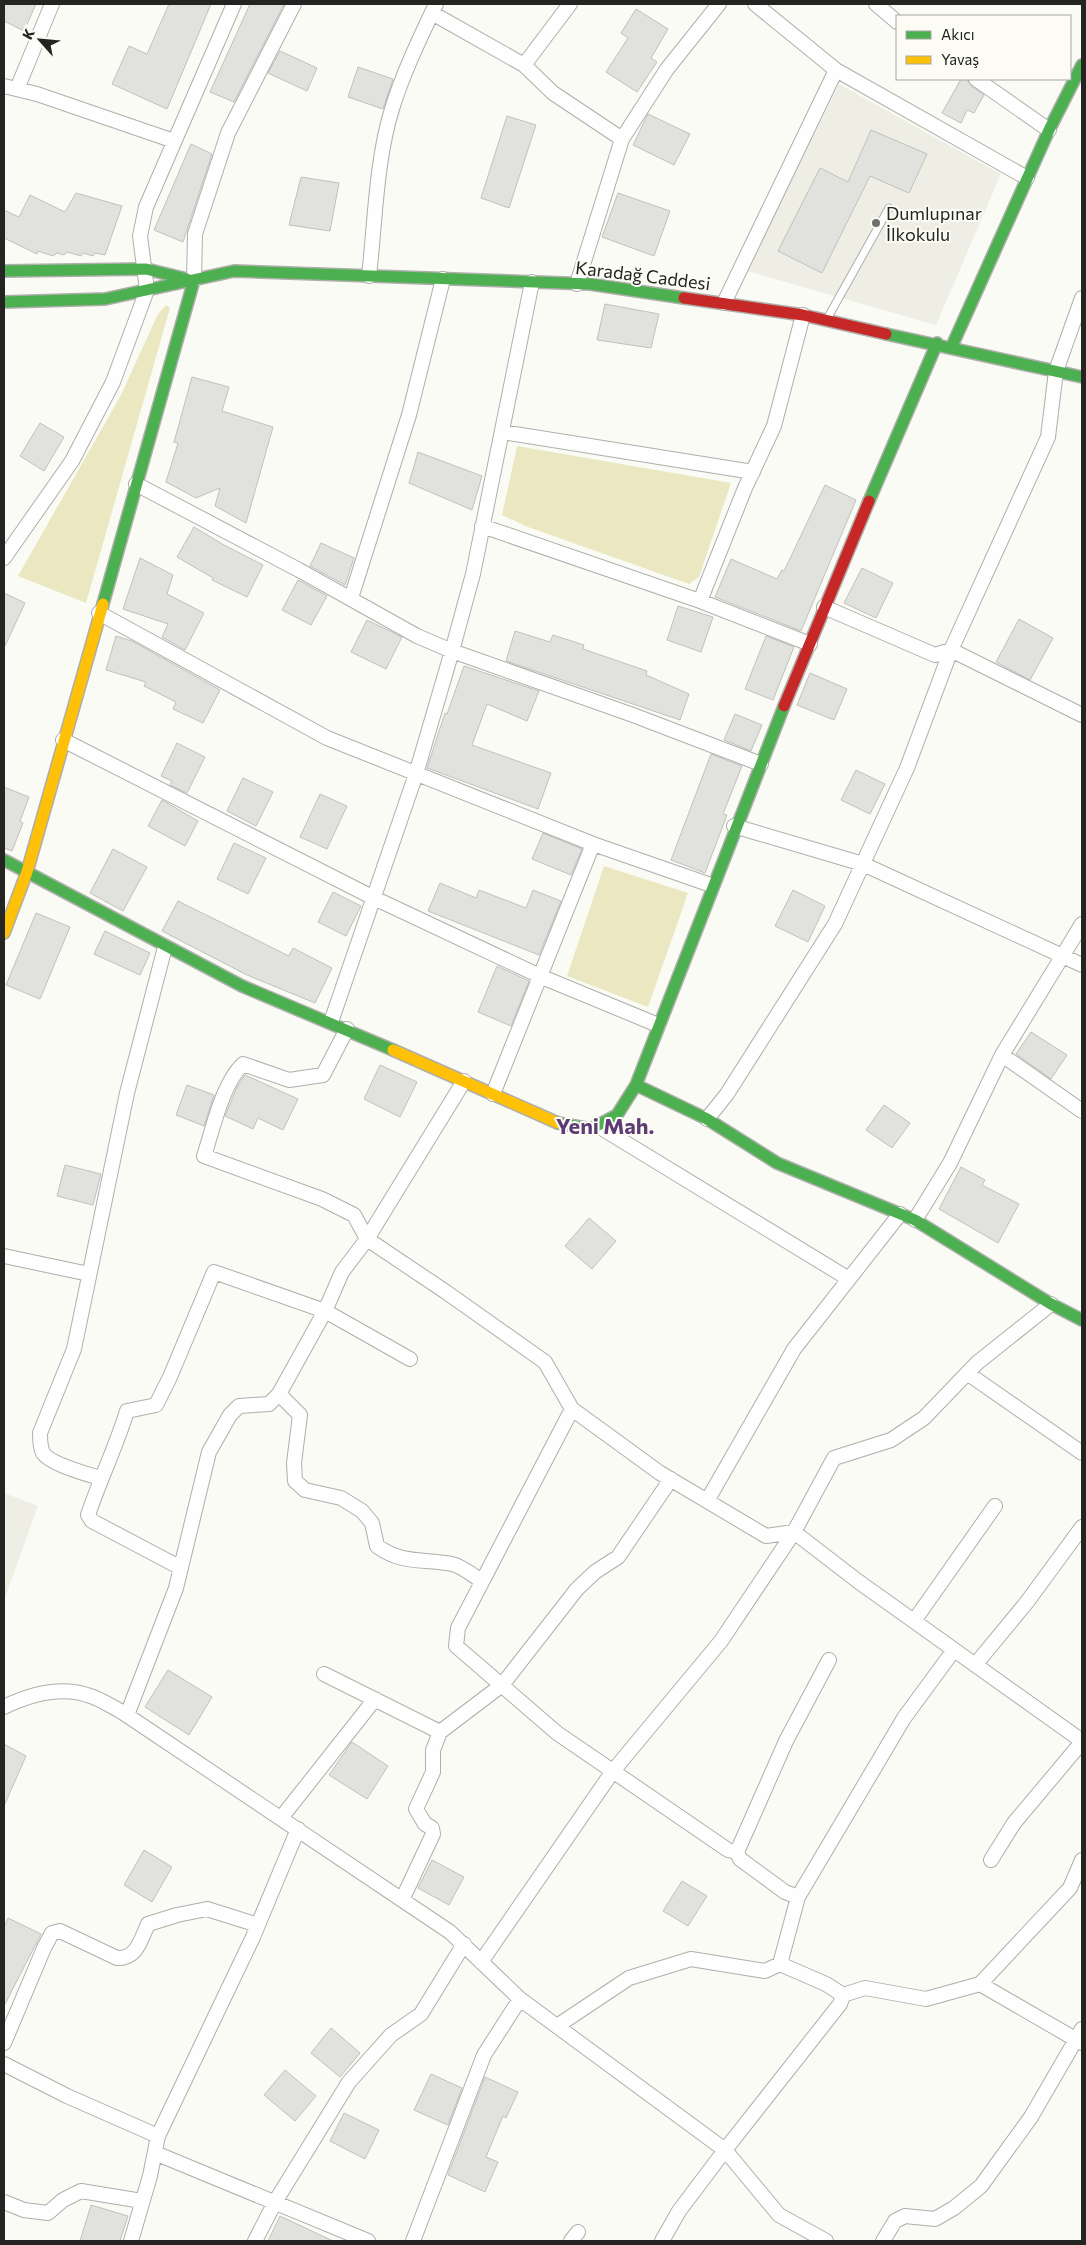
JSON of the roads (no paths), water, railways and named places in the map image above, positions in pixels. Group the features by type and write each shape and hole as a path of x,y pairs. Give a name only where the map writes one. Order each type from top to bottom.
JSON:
{"street":[{"path":"52,4 10,88 174,141"},
{"path":"4,558 72,460 113,382 147,290 146,269 140,236 146,208 234,4"},
{"path":"4,933 27,872 194,280 195,234 228,133 294,4"},
{"path":"524,64 570,4"},
{"path":"576,284 622,139 667,69 720,4"},
{"path":"755,4 836,70 1027,178"},
{"path":"876,4 896,21"},
{"path":"369,276 382,161 391,110 411,57 434,8 524,64 553,93 622,139"},
{"path":"952,346 1049,130 1082,65"},
{"path":"724,303 836,70"},
{"path":"977,80 1049,130"},
{"path":"4,271 146,269 194,280"},
{"name":"Karadağ Caddesi","path":"4,302 105,299 234,271 576,284 803,315 952,346 1082,377"},
{"path":"351,598 409,415 443,279"},
{"path":"331,1022 416,774 473,574 532,282"},
{"path":"707,1119 733,1086 835,924 907,768 951,650 1048,437 1056,371 1082,298"},
{"path":"700,601 745,488 774,426 803,315"},
{"path":"4,860 165,947 242,986 331,1022 555,1122 591,1130 618,1115 636,1085 734,826 824,607 937,343"},
{"path":"502,432 753,472"},
{"path":"136,484 351,598 417,636 452,651 761,764"},
{"path":"482,526 700,601 810,644"},
{"path":"824,607 935,655 951,650 1082,715"},
{"path":"99,613 327,738 594,844 711,885"},
{"path":"63,740 374,898 542,977 658,1025"},
{"path":"734,826 863,864 1082,965"},
{"path":"493,1094 542,977 594,844"},
{"path":"915,1220 950,1163 1002,1055 1082,924"},
{"path":"100,1478 56,1462 44,1455 40,1434 74,1349 127,1093 165,947"},
{"path":"347,1029 323,1075 289,1080 243,1064 237,1070 222,1102 204,1156 322,1199 354,1215 367,1239 545,1362 572,1409 671,1479 766,1536 794,1532 1082,1742 1014,1823 991,1860"},
{"path":"1002,1055 1082,1110"},
{"path":"127,1715 176,1588 209,1452 230,1415 239,1406 269,1404 280,1394 325,1311 342,1272 367,1239 464,1081"},
{"path":"636,1085 707,1119 777,1163 915,1220 1051,1304 1082,1320"},
{"path":"598,1126 849,1279"},
{"path":"706,1501 794,1349 900,1214"},
{"path":"4,1256 89,1274"},
{"path":"181,1568 92,1522 88,1515 100,1478 116,1445 128,1411 156,1405 170,1378 214,1272 325,1311 410,1359"},
{"path":"482,1962 613,1771 721,1641 794,1532 834,1458 891,1440 924,1418 977,1363 1051,1304"},
{"path":"967,1373 1082,1453"},
{"path":"280,1394 300,1415 294,1463 295,1481 306,1490 341,1498 362,1511 372,1523 377,1546 390,1555 454,1564 482,1581"},
{"path":"572,1409 458,1628 456,1646 557,1733 728,1850 737,1852"},
{"path":"402,1900 433,1834 432,1828 425,1824 416,1809 433,1772 433,1750 440,1732 502,1685 577,1589 595,1572 618,1557 671,1479"},
{"path":"914,1621 995,1506"},
{"path":"975,1665 1027,1602 1082,1527"},
{"path":"780,1964 798,1898 904,1718 954,1650"},
{"path":"798,1898 785,1892 740,1859 737,1852 786,1741 829,1660"},
{"path":"324,1674 440,1732"},
{"path":"4,1707 25,1697 55,1691 86,1694 127,1715 450,1932 520,1999 724,2150 779,2215 826,2241"},
{"path":"281,1818 375,1699"},
{"path":"131,2241 158,2136 258,1925 298,1830"},
{"path":"843,1995 865,1988 926,1999 980,1984 1070,1888 1082,1860"},
{"path":"4,2043 52,1933 60,1931 117,1958 125,1958 133,1954 148,1924 177,1915 207,1909 258,1925"},
{"path":"255,2241 275,2202 349,2082 391,2035 421,2014 464,1944"},
{"path":"557,2026 628,1978 691,1959 765,1971 780,1964 826,1984 843,1995"},
{"path":"883,2241 895,2221 905,2216 935,2219 954,2208 981,2186 1031,2117 1080,2038 980,1984"},
{"path":"662,2241 679,2211 724,2150 840,2004 843,1995"},
{"path":"413,2241 484,2055 520,1999"},
{"path":"4,2064 67,2096 158,2136"},
{"path":"155,2153 368,2241"},
{"path":"4,2202 24,2210 48,2213 63,2200 81,2190 142,2201"}],"lane":[{"path":"827,320 889,208"}],"place":[{"name":"Dumlupınar İlkokulu","path":"876,223"}],"district":[{"name":"Yeni Mah.","path":"605,1125"}]}
